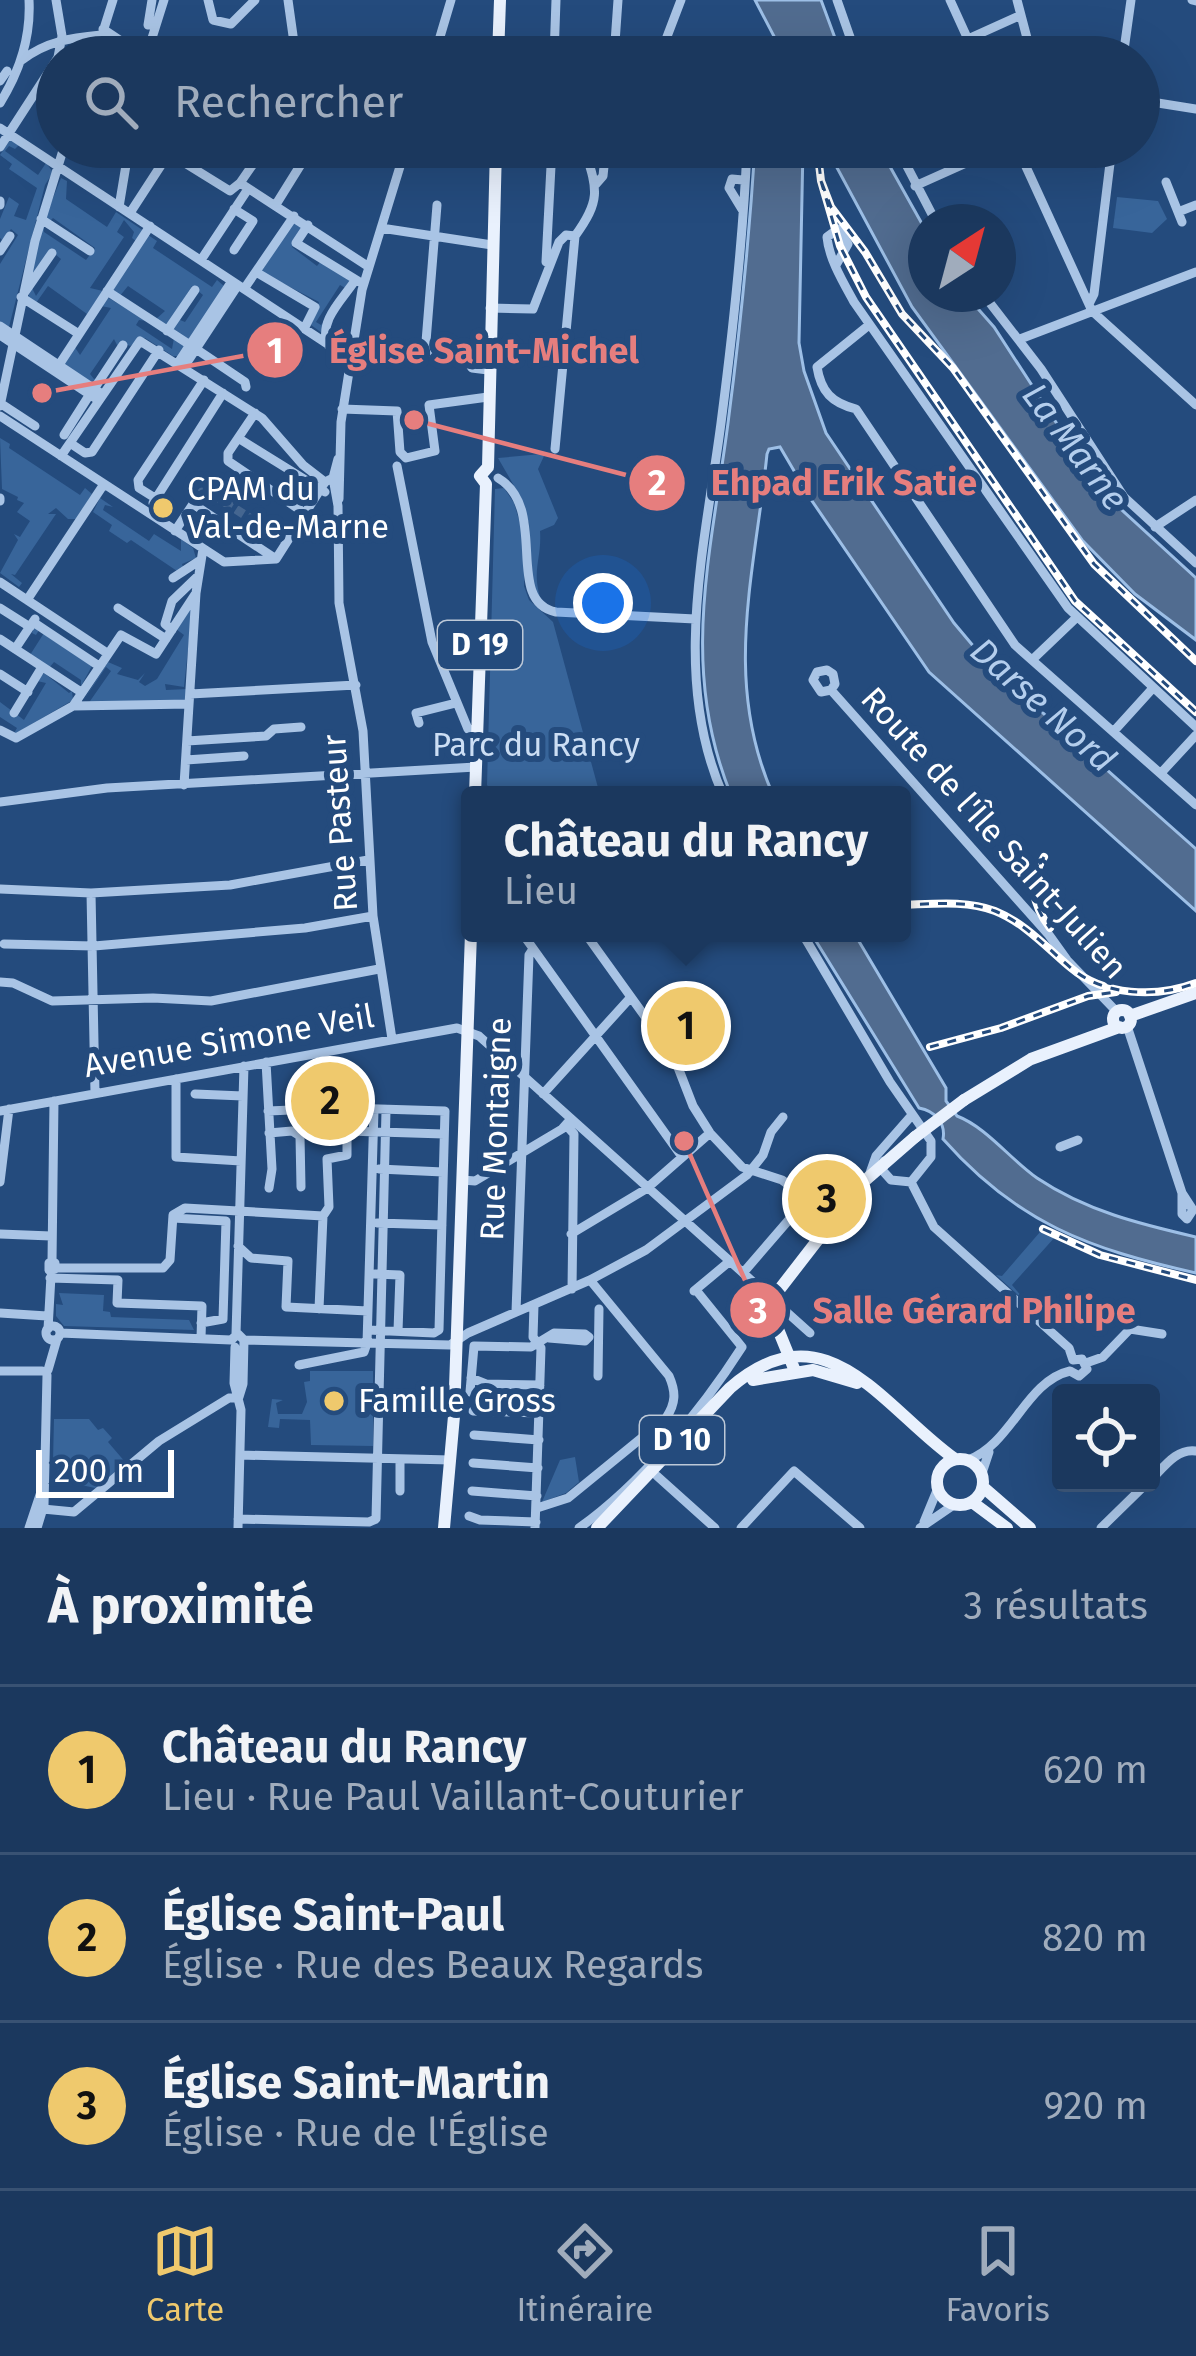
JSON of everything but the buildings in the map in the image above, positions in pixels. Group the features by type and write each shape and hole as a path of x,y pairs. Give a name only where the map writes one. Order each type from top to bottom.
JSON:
{"main road":[{"path":"499,36 500,0"},
{"name":"D 19","path":"476,786 491,476 488,370 495,168"},
{"path":"447,1528 470,942"},
{"path":"795,1359 781,1339 772,1312 776,1302 837,1221 903,1147 1021,1064 1196,993"},
{"path":"776,1302 795,1359"},
{"path":"774,1361 781,1339"},
{"path":"795,1359 829,1359 862,1379 982,1480 1030,1528"},
{"name":"D 10","path":"601,1528 730,1388 774,1361 795,1359"},
{"name":"D 10","path":"601,1528 734,1393 795,1359"},
{"path":"447,1528 454,1416"},
{"path":"956,1462 939,1473 938,1488 955,1504 972,1502 1006,1528"},
{"path":"972,1502 982,1480"}],"street":[{"path":"0,103 22,60 29,0"},
{"path":"56,0 61,36"},
{"path":"101,36 113,0"},
{"path":"148,25 160,0"},
{"path":"151,36 160,0"},
{"path":"208,0 213,20 231,24 255,0"},
{"path":"288,0 293,36"},
{"path":"440,36 451,0"},
{"path":"556,0 556,36"},
{"path":"615,36 618,0"},
{"path":"667,36 681,0"},
{"path":"837,0 850,36"},
{"path":"950,0 967,36"},
{"path":"1017,0 1026,36"},
{"path":"1127,36 1131,0"},
{"path":"975,36 1021,15"},
{"path":"82,36 102,32 109,36"},
{"path":"22,60 36,50"},
{"path":"0,147 4,131 36,87"},
{"path":"1160,103 1196,109"},
{"path":"4,131 36,152"},
{"path":"35,426 0,405 22,294 57,168"},
{"path":"61,168 328,345 351,351 464,356"},
{"path":"124,210 127,168"},
{"path":"124,210 152,168"},
{"path":"193,168 230,191 244,186"},
{"path":"201,260 254,168"},
{"path":"275,206 299,168"},
{"path":"328,345 326,323 368,267 400,168"},
{"path":"545,273 551,168"},
{"path":"555,449 575,236 593,209 596,184 591,168"},
{"path":"596,184 605,168"},
{"path":"721,786 700,712 695,619 742,261 744,213 729,188 733,179 743,180 745,168"},
{"path":"907,168 926,204"},
{"path":"915,186 955,168"},
{"path":"1027,168 1091,307 1196,405"},
{"path":"1091,307 1109,168"},
{"path":"1166,182 1180,217 1196,205"},
{"path":"244,186 368,267"},
{"path":"425,354 437,205"},
{"path":"234,208 253,221 234,250"},
{"path":"181,365 294,216"},
{"path":"41,219 90,251"},
{"path":"308,225 296,243 359,283"},
{"path":"56,368 150,226"},
{"path":"381,228 492,245"},
{"path":"0,250 10,236"},
{"path":"490,308 531,310 562,238 575,236"},
{"path":"22,294 52,253"},
{"path":"836,265 869,325 1076,618 1196,731 1161,773"},
{"path":"256,272 315,307 304,328"},
{"path":"1020,339 1091,307 1196,272"},
{"path":"275,560 330,485 338,459 359,283"},
{"path":"167,331 195,290"},
{"path":"107,291 246,387"},
{"path":"22,294 79,334"},
{"path":"997,312 1020,339 1110,480 1196,562"},
{"path":"869,325 822,360 817,367 819,380 836,404 856,409 1016,645 1196,805"},
{"path":"0,331 119,410"},
{"path":"62,456 67,439 140,341 159,350 92,452 85,453 67,439"},
{"path":"464,356 470,347 489,344"},
{"path":"97,395 123,346"},
{"name":"Rue Pasteur","path":"159,350 255,413 303,465 330,485 338,506 339,603 367,774 373,916 392,1039"},
{"path":"464,356 472,368 488,370"},
{"path":"155,498 137,484 204,380"},
{"path":"147,512 224,393"},
{"path":"342,409 397,411 400,452 406,458 435,451 429,406 488,397"},
{"path":"255,413 228,460 306,514"},
{"path":"0,416 175,531 201,555 232,564 275,560"},
{"path":"238,438 303,481 330,485"},
{"path":"166,440 184,452"},
{"path":"398,466 432,642 468,729 477,730"},
{"path":"491,476 508,484 525,521 528,581 538,605 556,612 695,619"},
{"path":"27,600 104,484"},
{"path":"1155,527 1196,500"},
{"path":"175,531 193,504 275,560"},
{"path":"184,784 201,555"},
{"path":"173,578 201,555"},
{"path":"169,634 166,624 172,602 198,576"},
{"path":"0,582 107,653"},
{"path":"12,590 0,608 99,666"},
{"path":"73,706 121,635 156,654 196,598"},
{"path":"118,608 169,634"},
{"path":"15,649 41,609"},
{"path":"1032,660 1076,618"},
{"path":"0,639 81,692"},
{"path":"14,713 42,667"},
{"path":"0,674 28,692"},
{"path":"0,730 16,738 73,706 356,686"},
{"path":"1114,731 1153,688"},
{"name":"Route de l'Île Saint-Julien","path":"831,690 1121,1021"},
{"path":"419,723 416,713 456,703"},
{"path":"187,741 266,736 274,729 301,728"},
{"path":"186,760 244,756"},
{"path":"0,802 72,791 476,766"},
{"path":"0,890 91,893 243,884 368,860"},
{"path":"91,893 95,1093"},
{"path":"4,944 94,946 305,928 373,916"},
{"path":"528,942 682,1157"},
{"path":"591,942 674,1057 689,1098 710,1133 750,1170 782,1180"},
{"path":"807,942 933,1148 911,1182"},
{"name":"Rue Montaigne","path":"525,1309 522,1154 529,955 533,949"},
{"path":"0,982 13,982 52,1001 211,1001 379,969"},
{"path":"543,1094 631,997"},
{"path":"1121,1021 1182,1193"},
{"path":"467,1030 810,1333"},
{"name":"Avenue Simone Veil","path":"4,1110 392,1039 467,1030"},
{"path":"266,1062 269,1188"},
{"path":"244,1066 234,1383 239,1397 238,1523 376,1519 380,1344 368,1311 375,1274"},
{"path":"176,1079 176,1157 241,1160"},
{"path":"195,1094 243,1096"},
{"path":"268,1112 315,1109 316,1097"},
{"path":"33,1528 43,1509 45,1372 54,1333 48,1313 55,1101"},
{"path":"319,1309 323,1216 329,1207 327,1160 347,1155 347,1108 445,1111 439,1330 374,1330"},
{"path":"0,1182 4,1110"},
{"path":"299,1365 364,1352 374,1330 380,1110"},
{"path":"912,1115 876,1156 884,1173 911,1182 934,1226 1069,1348 1071,1365 1082,1376 1086,1363 1103,1357 1130,1329 1162,1334"},
{"path":"54,1333 441,1346 572,1289 646,1250 750,1170 783,1117"},
{"path":"462,1180 476,1181 569,1122"},
{"path":"569,1122 574,1134 572,1289"},
{"path":"269,1133 292,1131 299,1136 301,1187"},
{"path":"347,1131 444,1134"},
{"path":"571,1234 648,1187 710,1133"},
{"path":"1060,1148 1078,1140"},
{"path":"763,1155 782,1180 837,1221"},
{"path":"379,1168 443,1172"},
{"path":"743,1273 806,1200"},
{"path":"52,1270 163,1268 170,1260 175,1212 185,1208 323,1216"},
{"path":"173,1218 226,1221 224,1319 201,1323"},
{"path":"377,1223 442,1225"},
{"path":"0,1234 51,1236"},
{"path":"238,1246 251,1258 288,1261 286,1306 368,1311"},
{"path":"578,1528 610,1504 685,1425 742,1347 695,1290 730,1261"},
{"path":"52,1270 118,1280 117,1303 202,1306 201,1338"},
{"path":"375,1274 400,1275 398,1331"},
{"path":"472,1491 537,1502 568,1498 673,1408 675,1393 669,1376 590,1280"},
{"path":"598,1376 599,1292"},
{"path":"599,1309 613,1308"},
{"path":"469,1516 535,1525 543,1340 525,1309"},
{"path":"0,1313 48,1313"},
{"path":"470,1392 472,1348 530,1347 543,1340"},
{"path":"956,1462 991,1447 1053,1377 1071,1365"},
{"path":"0,1371 45,1372"},
{"path":"471,1378 486,1384 540,1385"},
{"path":"43,1509 74,1511 172,1431 229,1398 239,1397"},
{"path":"473,1411 539,1413"},
{"path":"474,1435 538,1440"},
{"path":"982,1480 991,1447"},
{"path":"1160,1470 1184,1450 1196,1451"},
{"path":"240,1455 451,1460"},
{"path":"400,1459 400,1491"},
{"path":"473,1462 538,1468"},
{"path":"741,1528 794,1471 860,1528"},
{"path":"657,1476 715,1528"},
{"path":"33,1528 44,1480"},
{"path":"922,1526 938,1488"},
{"path":"1101,1528 1138,1492"},
{"path":"922,1526 955,1504"}],"green space":[{"path":"10,140 19,145 5,151 38,175 43,168 53,172 45,185 9,327 0,322 0,264 18,235 11,229 3,241 0,219 9,197 19,204 14,216 26,220 37,188 9,169 12,164 0,155"},
{"path":"61,178 67,181 66,199 107,227 116,212 144,231 137,242 124,220 117,232 124,237 90,288 103,291 87,314 48,286 36,303 28,297 32,288 36,296 61,259 50,250 28,287 43,224 44,232 86,260 95,248 53,218 49,222 45,218"},
{"path":"1117,197 1158,201 1167,219 1152,233 1113,228"},
{"path":"294,221 305,227 292,247 317,266 321,261 350,281 347,289 340,285 316,322 325,321 322,333 311,325 319,302 261,272"},
{"path":"148,235 157,241 153,248 212,287 217,280 224,286 188,342 172,330 182,316 185,322 203,295 192,286 167,326 155,320 165,311 128,286 119,297 112,290"},
{"path":"107,297 148,321 139,320 136,325 172,349 174,338 186,345 173,356 145,338 130,346 123,343 119,349 114,339 90,374 94,379 100,377 94,384 64,365 74,346 80,355 111,308 101,306"},
{"path":"0,438 80,495 85,488 92,494 76,519 68,519 56,508 48,514 56,514 15,575 11,574 22,583 19,587 0,573 18,540 14,534 20,537 30,521 17,512 24,503 2,489"},
{"path":"553,453 544,456 538,469 558,518 540,531 537,572 541,600 553,608 540,602 533,591 529,523 498,458"},
{"name":"Parc du Rancy","path":"504,488 514,503 525,540 524,586 529,600 553,622 598,786 487,785 495,489"},
{"path":"100,498 113,507 105,505 103,510 149,541 154,534 181,551 181,539 193,548 196,558 177,571 131,540 127,543 93,512"},
{"path":"193,602 184,687 165,684 166,690 188,689 186,700 88,704 111,671 106,667 83,701 108,662 122,668 117,674 138,680 145,673 139,682 145,686 157,679 184,635 176,629"},
{"path":"44,633 93,664 81,686 81,680 54,662 49,668 30,655"},
{"path":"44,673 72,691 73,700 13,735 17,728 0,717 0,702 24,720 46,683 37,681"},
{"path":"1040,1232 1055,1237 1012,1285 1028,1304 996,1275 1002,1276"},
{"path":"59,1293 104,1295 103,1311 111,1317 189,1320 194,1330 64,1326 56,1316 56,1304 63,1305"},
{"path":"310,1371 373,1371 373,1446 311,1445 310,1420 280,1419 279,1428 268,1427 272,1399 283,1400 276,1403 278,1414 302,1414 307,1402 304,1382 310,1381"},
{"path":"54,1419 89,1419 112,1438 108,1442 126,1463 95,1488 63,1481 53,1461"},
{"path":"575,1457 579,1482 542,1502 560,1460"}],"shaded area":[{"path":"755,0 821,0 834,36 774,36"},
{"path":"753,168 803,168 799,343 826,433 954,623 990,666 1196,849 1196,911 929,672 780,447 767,454 746,626 749,710 770,786 728,786 706,701 704,610"},
{"path":"837,168 891,168 911,204 908,300"},
{"path":"916,312 981,312 994,327 1100,490 1196,578 1196,640 1135,594 1082,540"},
{"path":"817,942 859,942 946,1088 946,1101 957,1116 1037,1178 1075,1199 1196,1237 1196,1273 1088,1242 1027,1212 971,1168 943,1139 938,1119 919,1108"}],"tunnel":[{"path":"193,504 202,492 209,492 287,542"}],"railway":[{"path":"819,168 831,207 902,314 953,368 1094,564 1196,661"},
{"path":"821,181 840,246 866,297 1075,601 1196,712"},
{"path":"1044,857 1034,893 1050,928"},
{"path":"911,905 961,904 995,911 1026,929 1084,977 1115,989 1164,991 1196,983"},
{"path":"930,1047 1001,1028 1088,996 1116,992"},
{"path":"1043,1229 1100,1255 1196,1280"}],"place":[{"name":"Église Saint-Michel","path":"42,393"},
{"name":"Ehpad Erik Satie","path":"414,420"},
{"name":"CPAM du Val-de-Marne","path":"163,508"},
{"name":"Château du Rancy","path":"686,1026"},
{"name":"Église Saint-Paul","path":"330,1101"},
{"name":"Salle Gérard Philipe","path":"684,1141"},
{"name":"Église Saint-Martin","path":"827,1199"},
{"name":"Famille Gross","path":"334,1401"}],"water label":[{"name":"La Marne","path":"1075,447"},
{"name":"Darse Nord","path":"1043,705"}]}
